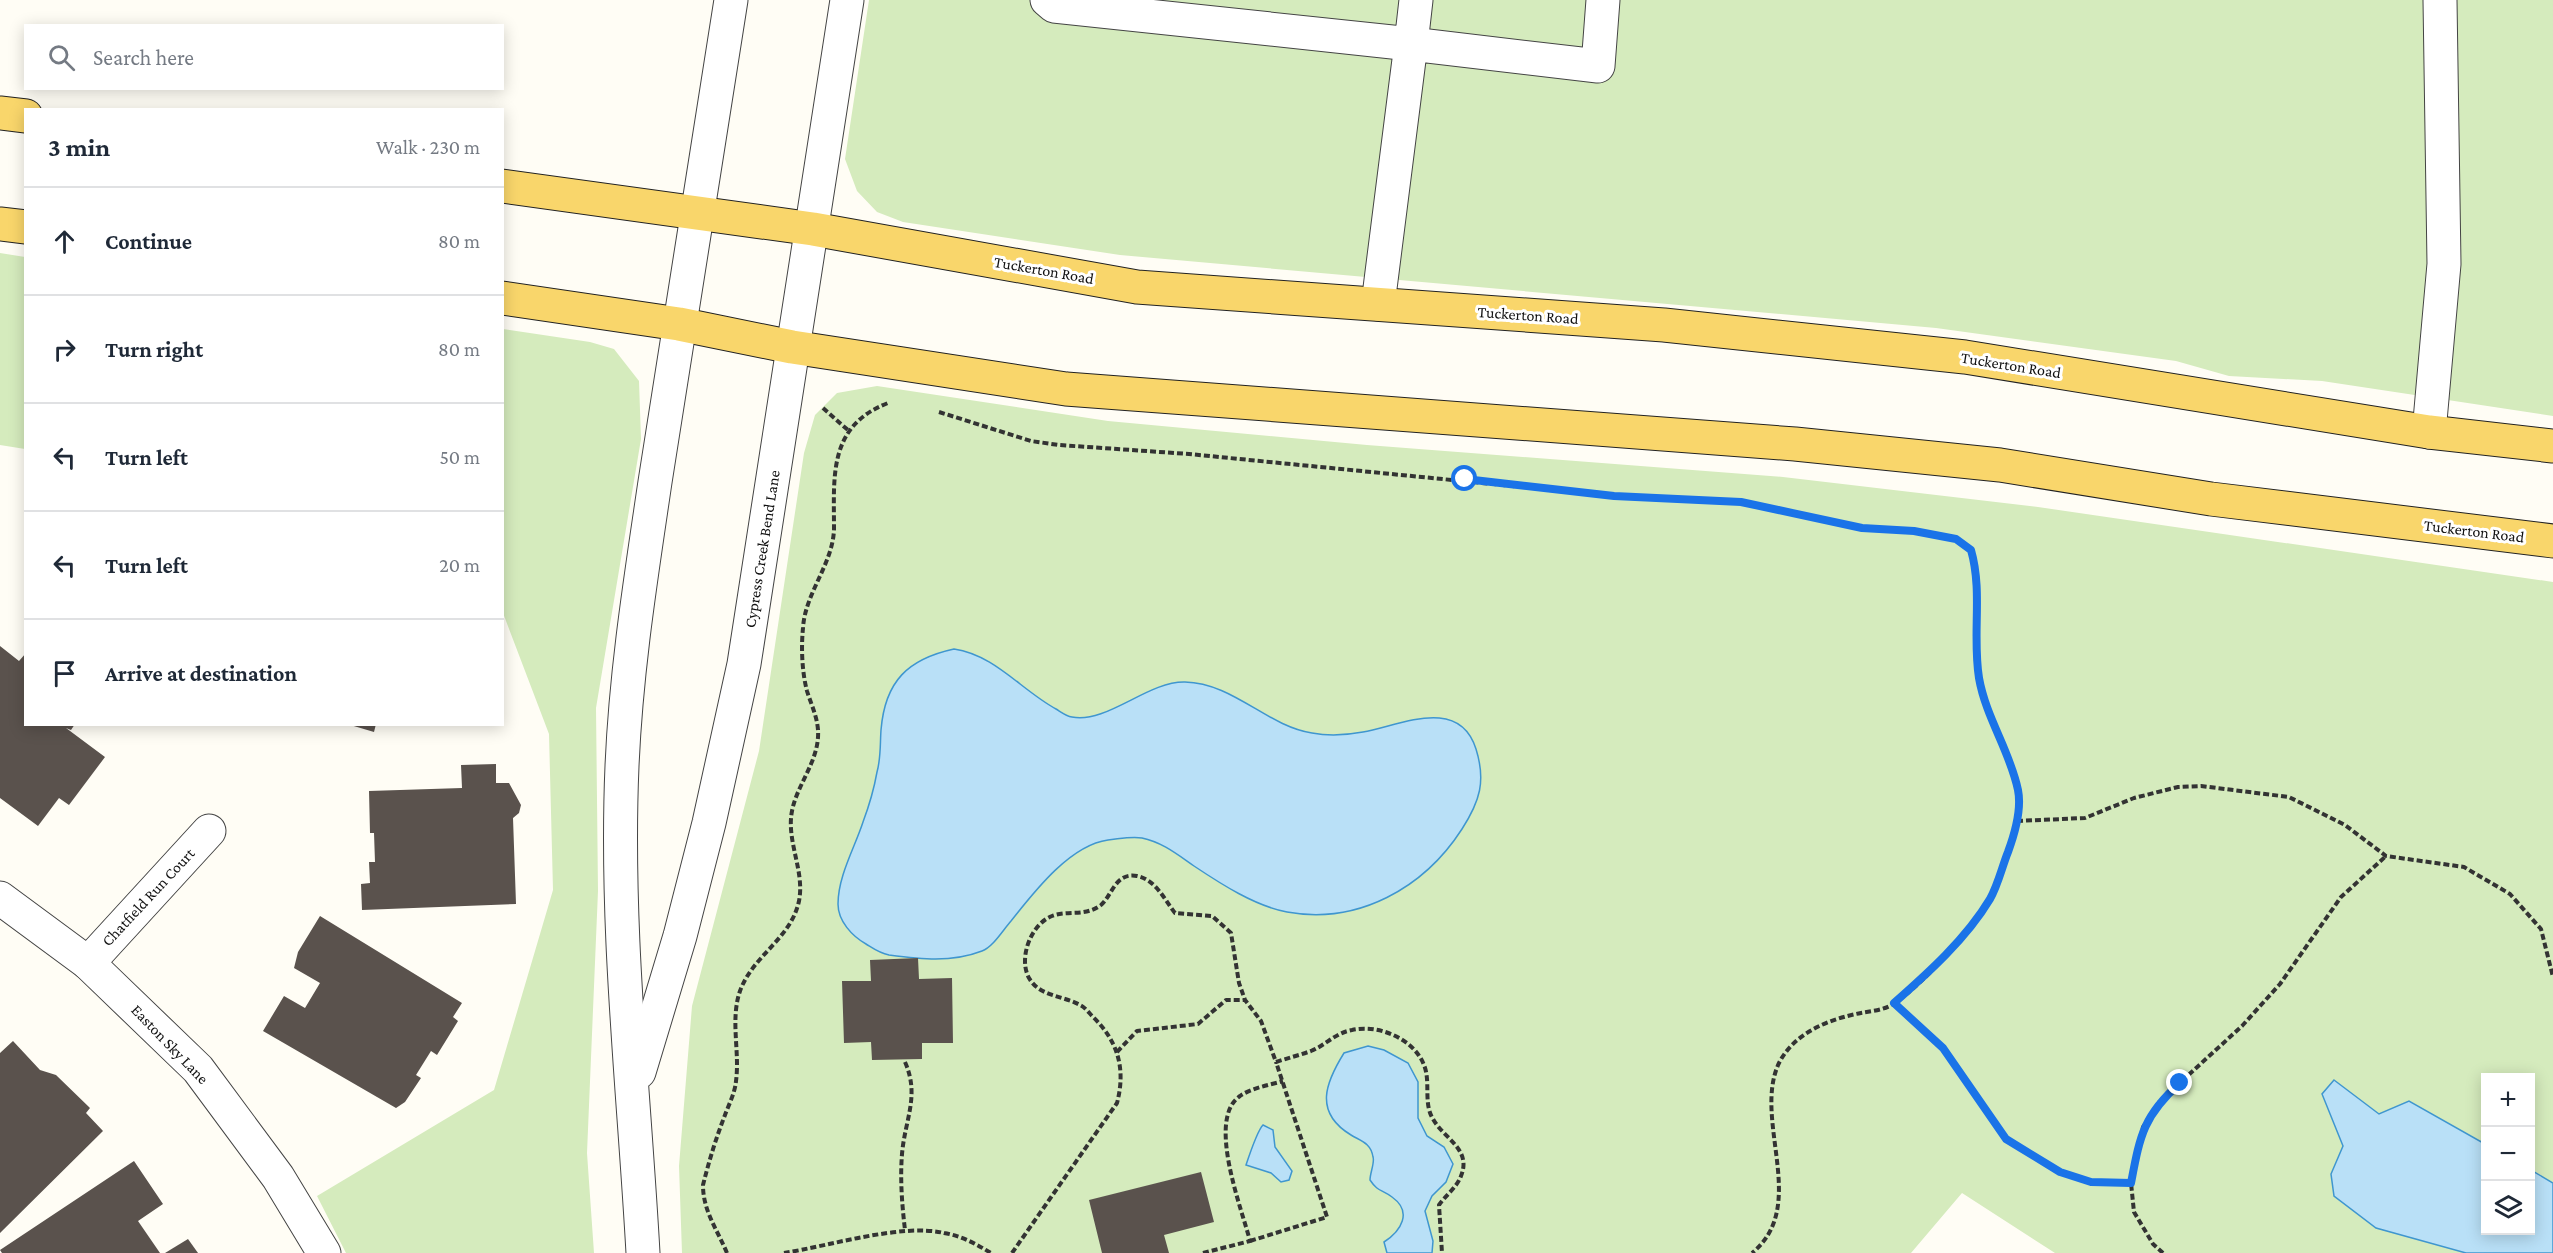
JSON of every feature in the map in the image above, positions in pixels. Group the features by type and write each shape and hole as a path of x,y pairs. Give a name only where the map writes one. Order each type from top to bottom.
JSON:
{"main road":[{"path":"0,113 24,116"},
{"name":"Tuckerton Road","path":"504,186 813,229 1137,287 1664,325 1965,357 2429,432 2553,446"},
{"path":"0,224 24,227"},
{"name":"Tuckerton Road","path":"504,298 679,324 792,347 1066,389 1795,444 2000,465 2211,499 2553,541"}],"street":[{"name":"Cypress Creek Bend Lane","path":"643,1253 634,1089 620,920 622,766 629,658 731,0"},
{"name":"Cypress Creek Bend Lane","path":"634,1089 680,936 709,823 741,675 792,347 813,229 847,0"},
{"path":"1047,0 1054,6 1598,66 1603,0"},
{"path":"1378,304 1416,0"},
{"path":"2429,432 2444,264 2440,0"},
{"name":"Chatfield Run Court","path":"88,963 209,831"},
{"name":"Easton Sky Lane","path":"0,898 88,963 198,1069 278,1177 324,1253"}],"path":[{"path":"727,1253 707,1213 703,1200 703,1185 736,1080 735,1044 740,992 762,957 783,936 799,903 801,882 791,829 792,811 811,767 818,732 815,712 807,690 802,626 824,568 834,532 834,467 839,451 856,422 873,409 888,403 897,404"},
{"path":"934,411 1031,441 1059,446 1189,453 1614,496 1741,502 1862,528 1914,531 1956,539 1971,550 1975,563 1979,677 1988,714 2019,791 2017,821 1990,898 1927,974 1894,1003 1880,1010 1828,1020 1795,1042 1779,1063 1772,1105 1779,1169 1778,1204 1765,1243 1752,1253"},
{"path":"2017,821 2085,818 2156,791 2212,787 2289,797 2345,825 2386,856 2464,867 2510,894 2541,929 2553,977"},
{"path":"2163,1253 2153,1244 2134,1212 2131,1183 2143,1127 2160,1101 2242,1026 2280,984 2341,897 2386,856"},
{"path":"1012,1253 1116,1103 1122,1084 1121,1064 1108,1032 1080,1005 1054,997 1036,987 1028,976 1024,958 1027,944 1036,930 1052,916 1077,914 1101,904 1110,888 1126,877 1137,876 1153,882 1175,913 1212,916 1231,933 1239,983 1245,1000 1261,1021 1327,1217 1218,1251 1203,1253"},
{"path":"1116,1052 1137,1031 1198,1024 1226,1000 1245,1000"},
{"path":"1894,1003 1943,1048 2006,1139 2060,1172 2091,1182 2131,1183"},
{"path":"1276,1062 1313,1050 1332,1037 1353,1030 1375,1030 1396,1036 1416,1050 1425,1067 1428,1107 1433,1120 1460,1149 1464,1158 1462,1176 1439,1205 1442,1253"},
{"path":"905,1062 912,1078 911,1105 902,1153 905,1230"},
{"path":"1250,1241 1225,1146 1227,1115 1239,1096 1283,1081"},
{"path":"784,1253 905,1230 943,1232 969,1240 991,1253"}],"green space":[{"path":"869,0 2553,0 2553,416 2322,381 2229,376 2176,361 1936,328 1120,255 903,222 877,212 857,191 845,159"},
{"path":"0,253 24,257 24,449 0,445"},
{"path":"504,329 590,342 614,349 639,381 641,439 596,708 598,891 587,1153 594,1253 346,1253 317,1196 494,1090 553,890 549,734 504,616"},
{"path":"877,386 1108,421 1367,445 1783,477 2038,507 2553,582 2553,1253 2055,1253 1962,1193 1911,1253 682,1253 679,1166 692,1006 759,751 804,453 815,415 837,393"}],"water":[{"path":"954,649 982,658 1043,701 1072,717 1099,714 1157,688 1185,682 1219,689 1280,722 1296,729 1318,734 1351,734 1427,718 1442,718 1456,723 1468,733 1479,760 1480,790 1462,829 1429,869 1409,885 1364,907 1339,913 1313,915 1275,909 1239,894 1170,849 1134,837 1094,844 1067,860 1042,884 994,942 982,951 947,959 912,958 885,954 861,941 843,922 838,904 841,883 873,791 879,762 883,713 894,685 912,666 938,653"},
{"path":"1368,1046 1384,1050 1408,1063 1418,1082 1418,1118 1427,1136 1444,1147 1453,1164 1446,1182 1432,1196 1425,1211 1433,1241 1432,1253 1387,1253 1384,1242 1400,1227 1402,1209 1392,1197 1378,1189 1370,1180 1373,1159 1370,1148 1339,1126 1331,1117 1327,1107 1328,1086 1344,1053"},
{"path":"2334,1080 2379,1114 2409,1101 2481,1142 2481,1235 2535,1235 2535,1172 2553,1183 2553,1253 2466,1253 2376,1228 2334,1196 2331,1174 2343,1146 2322,1094"},
{"path":"1263,1125 1273,1130 1275,1147 1292,1171 1289,1180 1281,1182 1271,1173 1246,1165"}],"building":[{"path":"0,646 19,661 24,655 24,726 74,726 71,730 66,728 105,757 69,805 59,798 38,826 0,798"},
{"path":"354,726 376,726 374,732"},
{"path":"496,764 496,783 509,783 521,805 519,813 513,818 516,904 362,910 361,884 370,883 369,862 375,862 374,833 370,833 369,791 462,788 461,765"},
{"path":"320,916 462,1003 453,1017 458,1021 437,1055 431,1051 416,1075 421,1078 405,1102 396,1108 263,1031 284,996 305,1008 320,983 294,968 298,952"},
{"path":"918,958 919,979 952,978 953,1043 922,1043 922,1059 872,1060 871,1042 844,1043 842,981 871,981 870,960"},
{"path":"13,1041 40,1070 56,1075 90,1108 86,1113 103,1131 0,1233 0,1053"},
{"path":"134,1161 163,1204 138,1221 160,1253 2,1253 0,1250"},
{"path":"1201,1172 1214,1222 1164,1235 1169,1253 1102,1253 1089,1200"},
{"path":"188,1239 198,1253 165,1253"}],"route":[{"path":"1465,479 1614,496 1741,502 1862,528 1935,534 1956,539 1971,550 1975,563 1977,587 1979,677 1988,714 2019,791 2020,810 2011,844 1990,898 1959,939 1927,974 1894,1003 1943,1048 1987,1115 2006,1139 2060,1172 2091,1182 2131,1183 2143,1127 2160,1101 2180,1083"}]}
